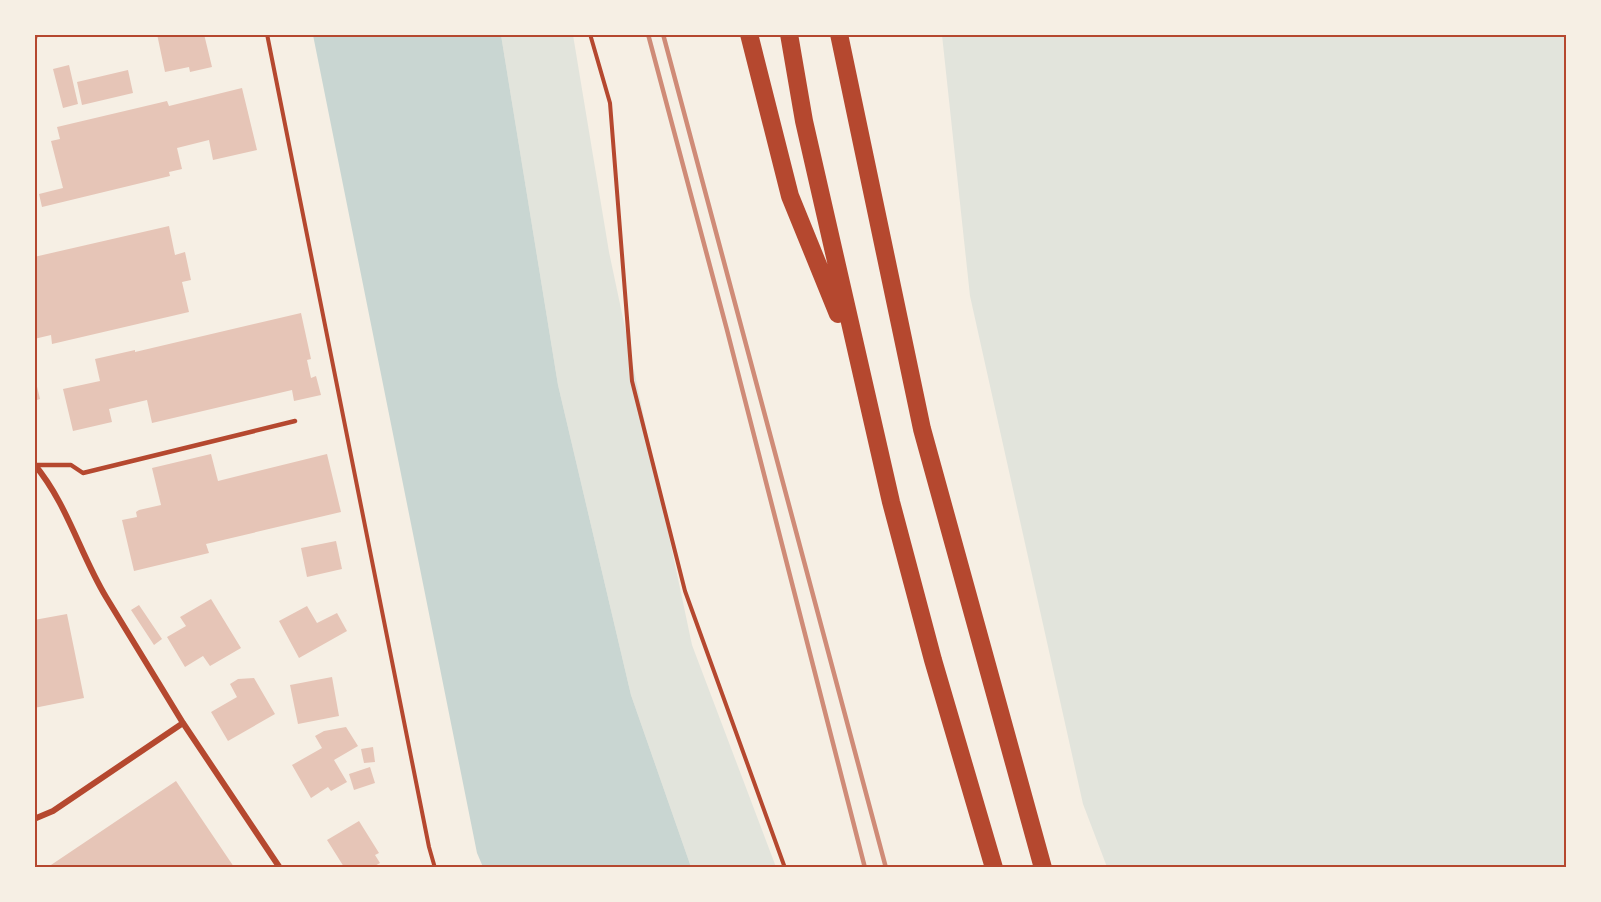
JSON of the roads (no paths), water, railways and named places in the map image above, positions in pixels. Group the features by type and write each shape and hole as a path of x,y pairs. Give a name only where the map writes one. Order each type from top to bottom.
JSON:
{"highway":[{"path":"749,34 790,196 857,360"},
{"path":"789,34 804,121 891,502 933,660 994,867"},
{"path":"839,34 922,429 1043,867"}],"street":[{"path":"34,39 35,34"},
{"path":"35,465 70,523 95,579 183,723 280,867"},
{"path":"34,819 53,811 183,723"}],"lane":[{"path":"35,465 71,465 83,473 295,421"}],"railway":[{"path":"648,34 727,330 865,868"},
{"path":"663,34 886,868"}]}
